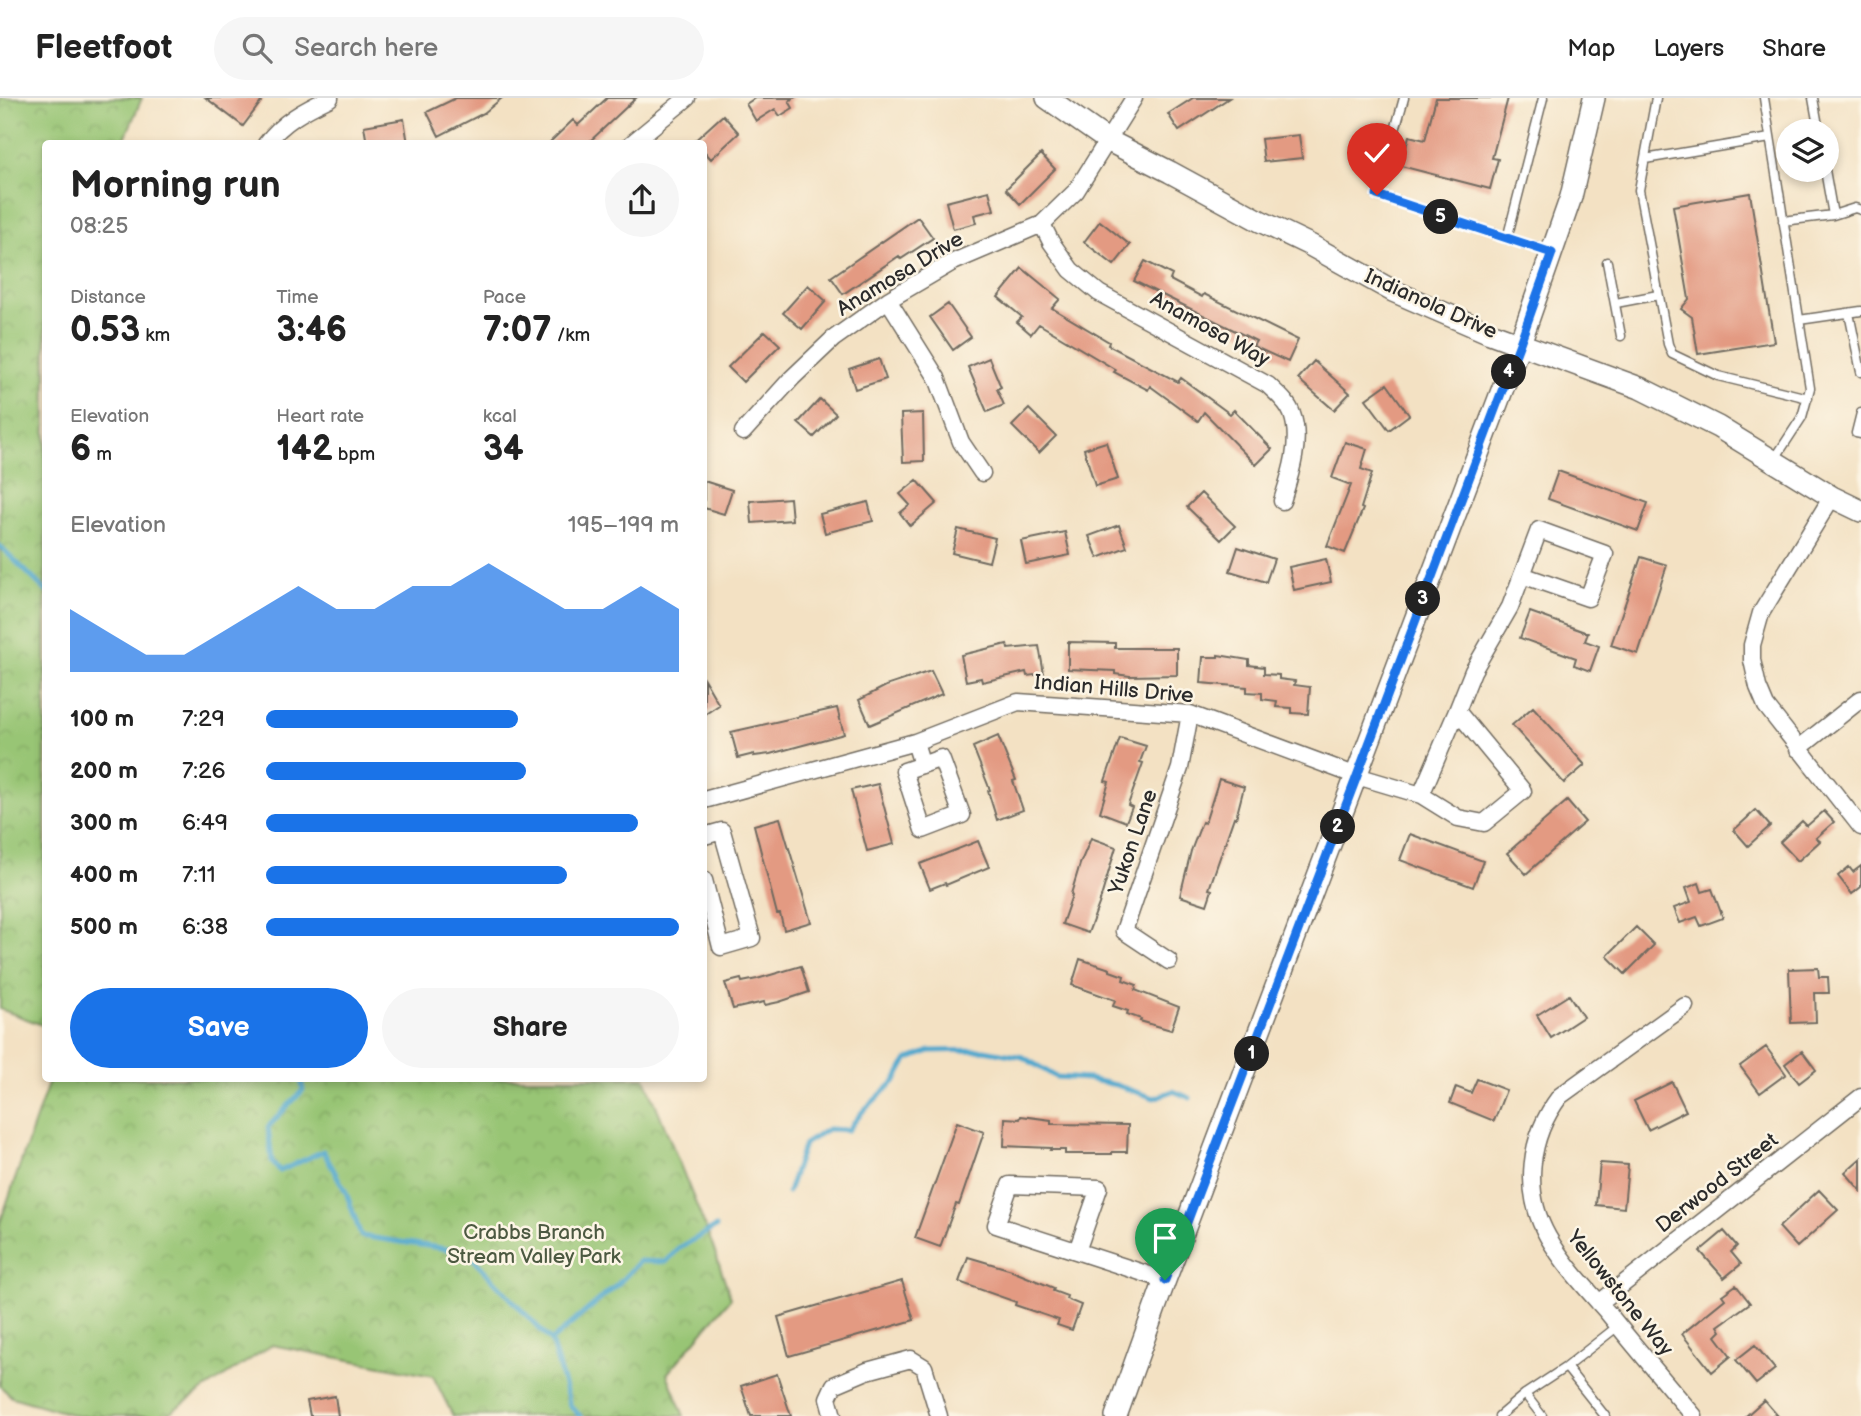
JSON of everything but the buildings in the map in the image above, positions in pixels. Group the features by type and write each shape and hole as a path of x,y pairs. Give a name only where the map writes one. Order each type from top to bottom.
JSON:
{"street":[{"path":"269,140 296,114 330,98"},
{"path":"636,140 687,98"},
{"name":"Indianola Drive","path":"1047,98 1107,140 1393,291 1478,328 1640,388 1688,411 1832,497 1861,511"},
{"name":"Anamosa Drive","path":"743,432 792,378 833,339 888,300 951,263 1042,224 1076,191 1134,98"},
{"path":"1116,1416 1520,343 1572,197 1594,98"},
{"name":"Anamosa Way","path":"1042,224 1071,270 1099,293 1268,385 1284,401 1293,415 1294,434 1292,469 1282,501"},
{"path":"888,300 937,378 961,442 982,473"},
{"path":"1832,497 1761,613 1752,645 1752,660 1758,687 1766,706 1861,827"},
{"path":"1421,795 1473,671 1510,607 1522,575 1539,530 1605,554 1588,598 1522,575"},
{"path":"1798,749 1861,699"},
{"name":"Indian Hills Drive","path":"707,799 915,742 1018,702 1190,714 1357,776 1421,795 1458,818 1484,823 1523,790 1457,711"},
{"name":"Yukon Lane","path":"1169,961 1124,931 1180,768 1190,714"},
{"path":"915,742 922,765"},
{"path":"941,758 962,815 923,830 904,771 922,765 941,758"},
{"path":"707,835 722,831 752,938 721,947 707,892"},
{"name":"Yellowstone Way","path":"1685,1006 1560,1096 1541,1127 1532,1166 1531,1185 1535,1204 1548,1236 1575,1275 1694,1416"},
{"name":"Derwood Street","path":"1599,1303 1861,1097"},
{"path":"1077,1251 1099,1188 1010,1185 996,1225 1165,1280"},
{"path":"833,1416 828,1398 834,1385 867,1371 911,1359 924,1367 939,1416"}],"lane":[{"path":"1404,98 1377,195 1552,253"},
{"path":"1507,239 1543,98"},
{"path":"1656,98 1639,190 1672,354 1718,376 1808,398"},
{"path":"1764,98 1810,388 1802,417 1774,460"},
{"path":"1813,98 1817,119"},
{"path":"1645,159 1770,138"},
{"path":"1827,182 1833,215"},
{"path":"1783,221 1861,209"},
{"path":"1607,262 1621,336"},
{"path":"1616,303 1658,295"},
{"path":"1799,320 1861,311"},
{"path":"1849,313 1861,372"},
{"path":"1861,413 1856,433 1861,434"},
{"path":"1499,1416 1618,1326"},
{"path":"1566,1367 1605,1416"},
{"path":"1525,1394 1542,1416"}],"green space":[{"path":"0,98 142,98 124,140 42,140 42,1025 0,1009"},
{"name":"Crabbs Branch Stream Valley Park","path":"49,1082 647,1082 711,1241 731,1298 667,1374 684,1416 453,1416 433,1376 272,1345 164,1416 77,1416 12,1397 0,1386 0,1223"}],"waterway":[{"path":"0,546 42,587"},
{"path":"788,1192 804,1144 828,1129 848,1130 863,1111 896,1080 907,1060 930,1051 984,1050 1023,1057 1056,1077 1088,1079 1154,1098 1173,1091 1190,1098"},
{"path":"302,1082 303,1090 268,1127 272,1162 280,1171 323,1151 346,1192 361,1236 467,1252 551,1341 570,1405 580,1416"},
{"path":"551,1341 617,1285 640,1261 666,1262 679,1248 716,1227"}],"route":[{"path":"1165,1280 1552,253 1377,195"}]}
